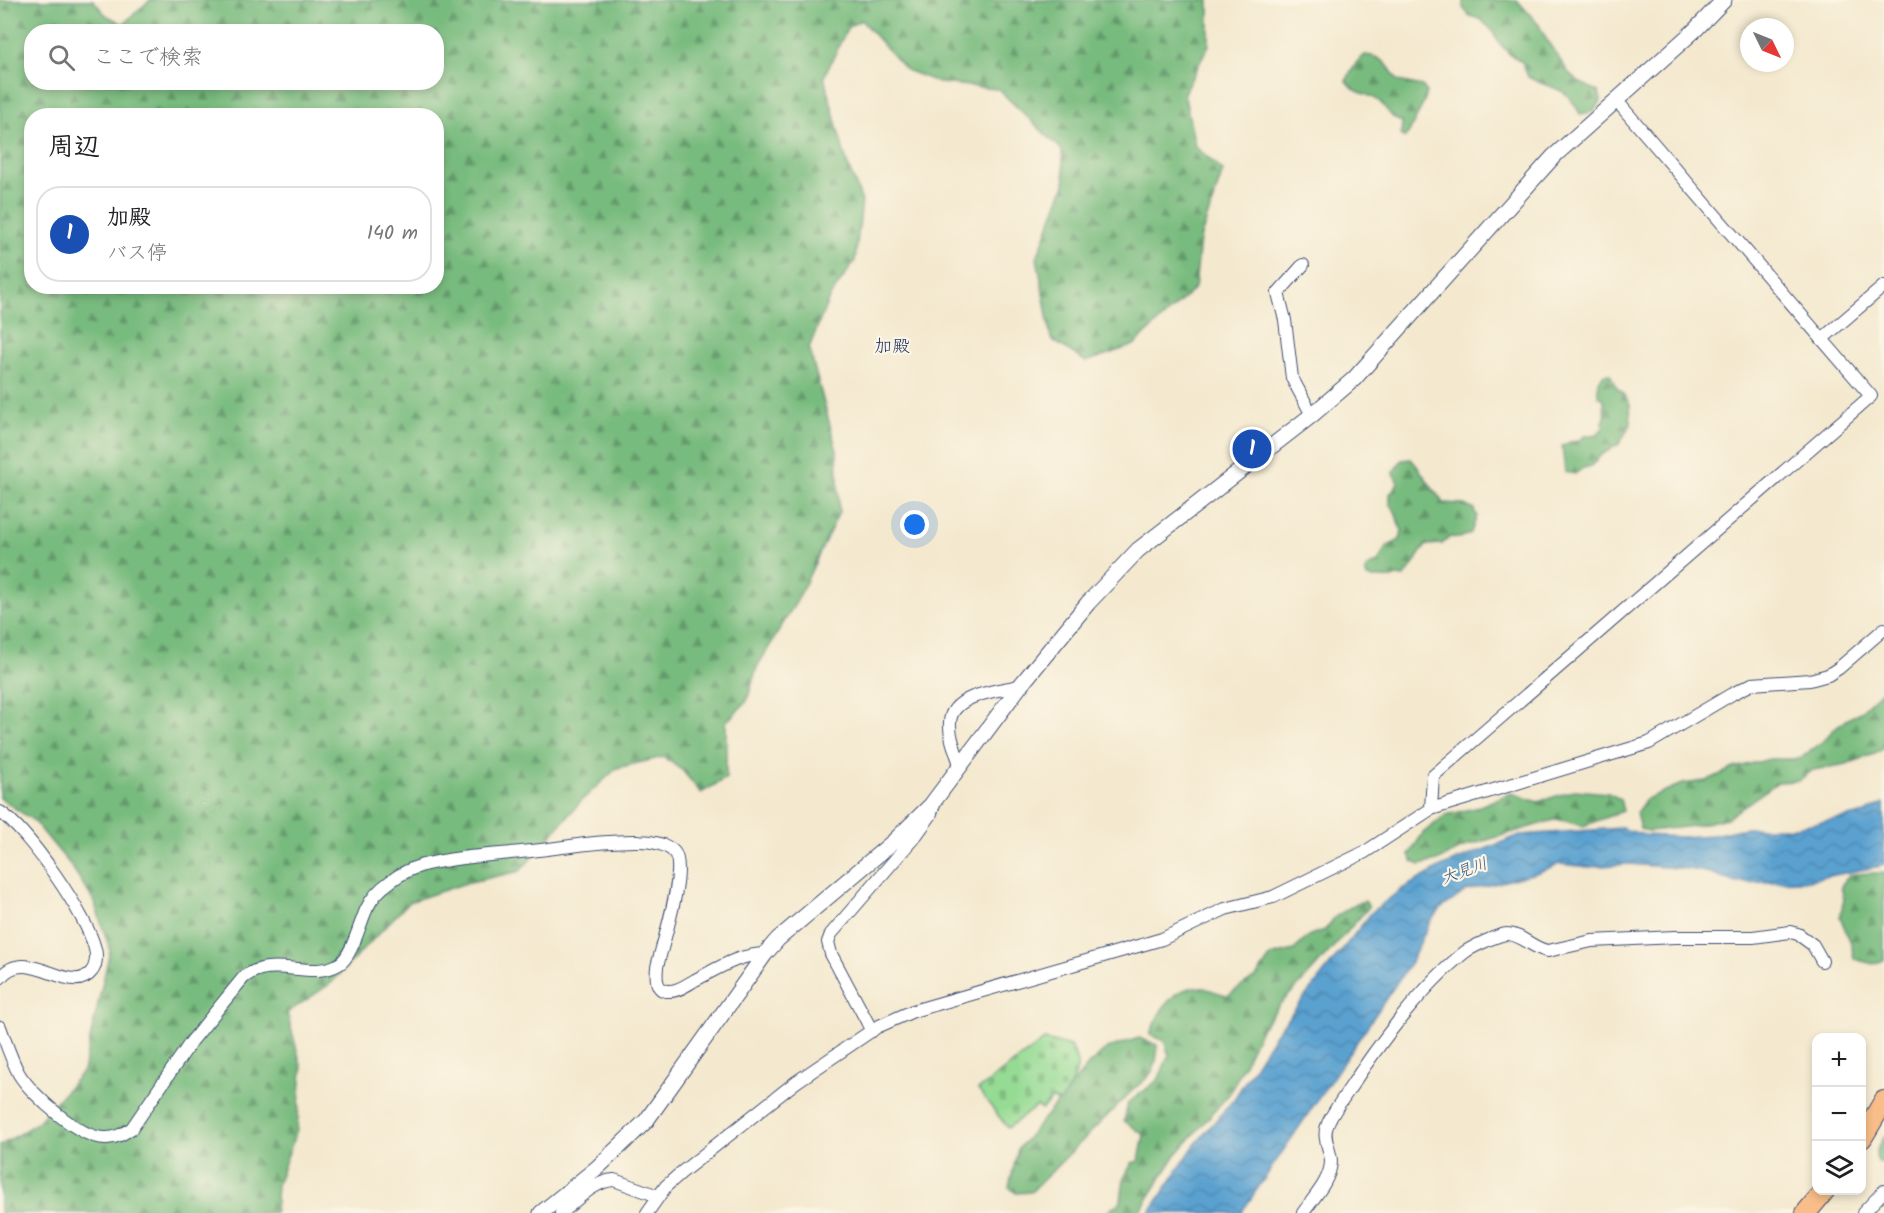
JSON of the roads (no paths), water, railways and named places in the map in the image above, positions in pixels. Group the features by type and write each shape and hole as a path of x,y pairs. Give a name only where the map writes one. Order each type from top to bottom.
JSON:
{"main road":[{"path":"1866,1131 1884,1101"},
{"path":"1806,1213 1822,1195"}],"street":[{"path":"541,1213 633,1136 765,954 778,939 893,842 935,800 1020,686 1088,603 1138,550 1312,415 1354,379 1554,156 1695,30 1724,0"},
{"path":"1431,809 1433,776 1871,396 1616,100"},
{"path":"1303,265 1278,293 1285,320 1292,378 1312,415"},
{"path":"1822,339 1884,285"},
{"path":"646,1213 658,1196 682,1172 796,1082 872,1031 913,1011 1162,939 1225,909 1273,897 1365,852 1431,809 1649,742 1752,684 1810,680 1827,675 1839,668 1884,629"},
{"path":"960,764 950,725 950,718 955,710 971,697 1020,686"},
{"path":"872,1031 831,954 828,942 831,934 917,834 930,816 935,800"},
{"path":"0,812 10,818 30,840 58,882 91,937 96,951 96,961 92,971 76,980 28,966 9,968 0,978"},
{"path":"0,1027 20,1075 30,1090 89,1135 107,1138 120,1135 132,1128 191,1041 243,978 261,967 318,969 341,963 348,954 368,907 379,890 392,880 422,866 574,846 641,841 656,843 674,852 678,860 677,885 656,978 658,986 663,990 671,991 682,988 728,963 749,955 765,954"},
{"path":"1303,1213 1328,1178 1331,1160 1326,1142 1326,1127 1335,1111 1368,1061 1407,1012 1468,950 1505,934 1516,936 1548,951 1592,941 1676,937 1753,937 1790,932 1798,934 1813,945 1821,961"},
{"path":"561,1213 595,1186 607,1180 614,1180 658,1196"},
{"path":"1863,1213 1884,1191"}],"water":[{"name":"大見川","path":"1884,803 1884,864 1881,866 1803,881 1736,883 1711,873 1688,869 1629,864 1589,867 1559,864 1536,873 1466,891 1442,908 1431,920 1411,962 1241,1213 1149,1213 1194,1146 1234,1099 1273,1037 1372,912 1402,889 1443,866 1520,835 1621,828 1644,835 1682,837 1713,835 1745,828 1790,828 1863,814"}],"place":[{"name":"加殿","path":"1252,449"}],"district":[{"name":"加殿","path":"892,346"}]}
